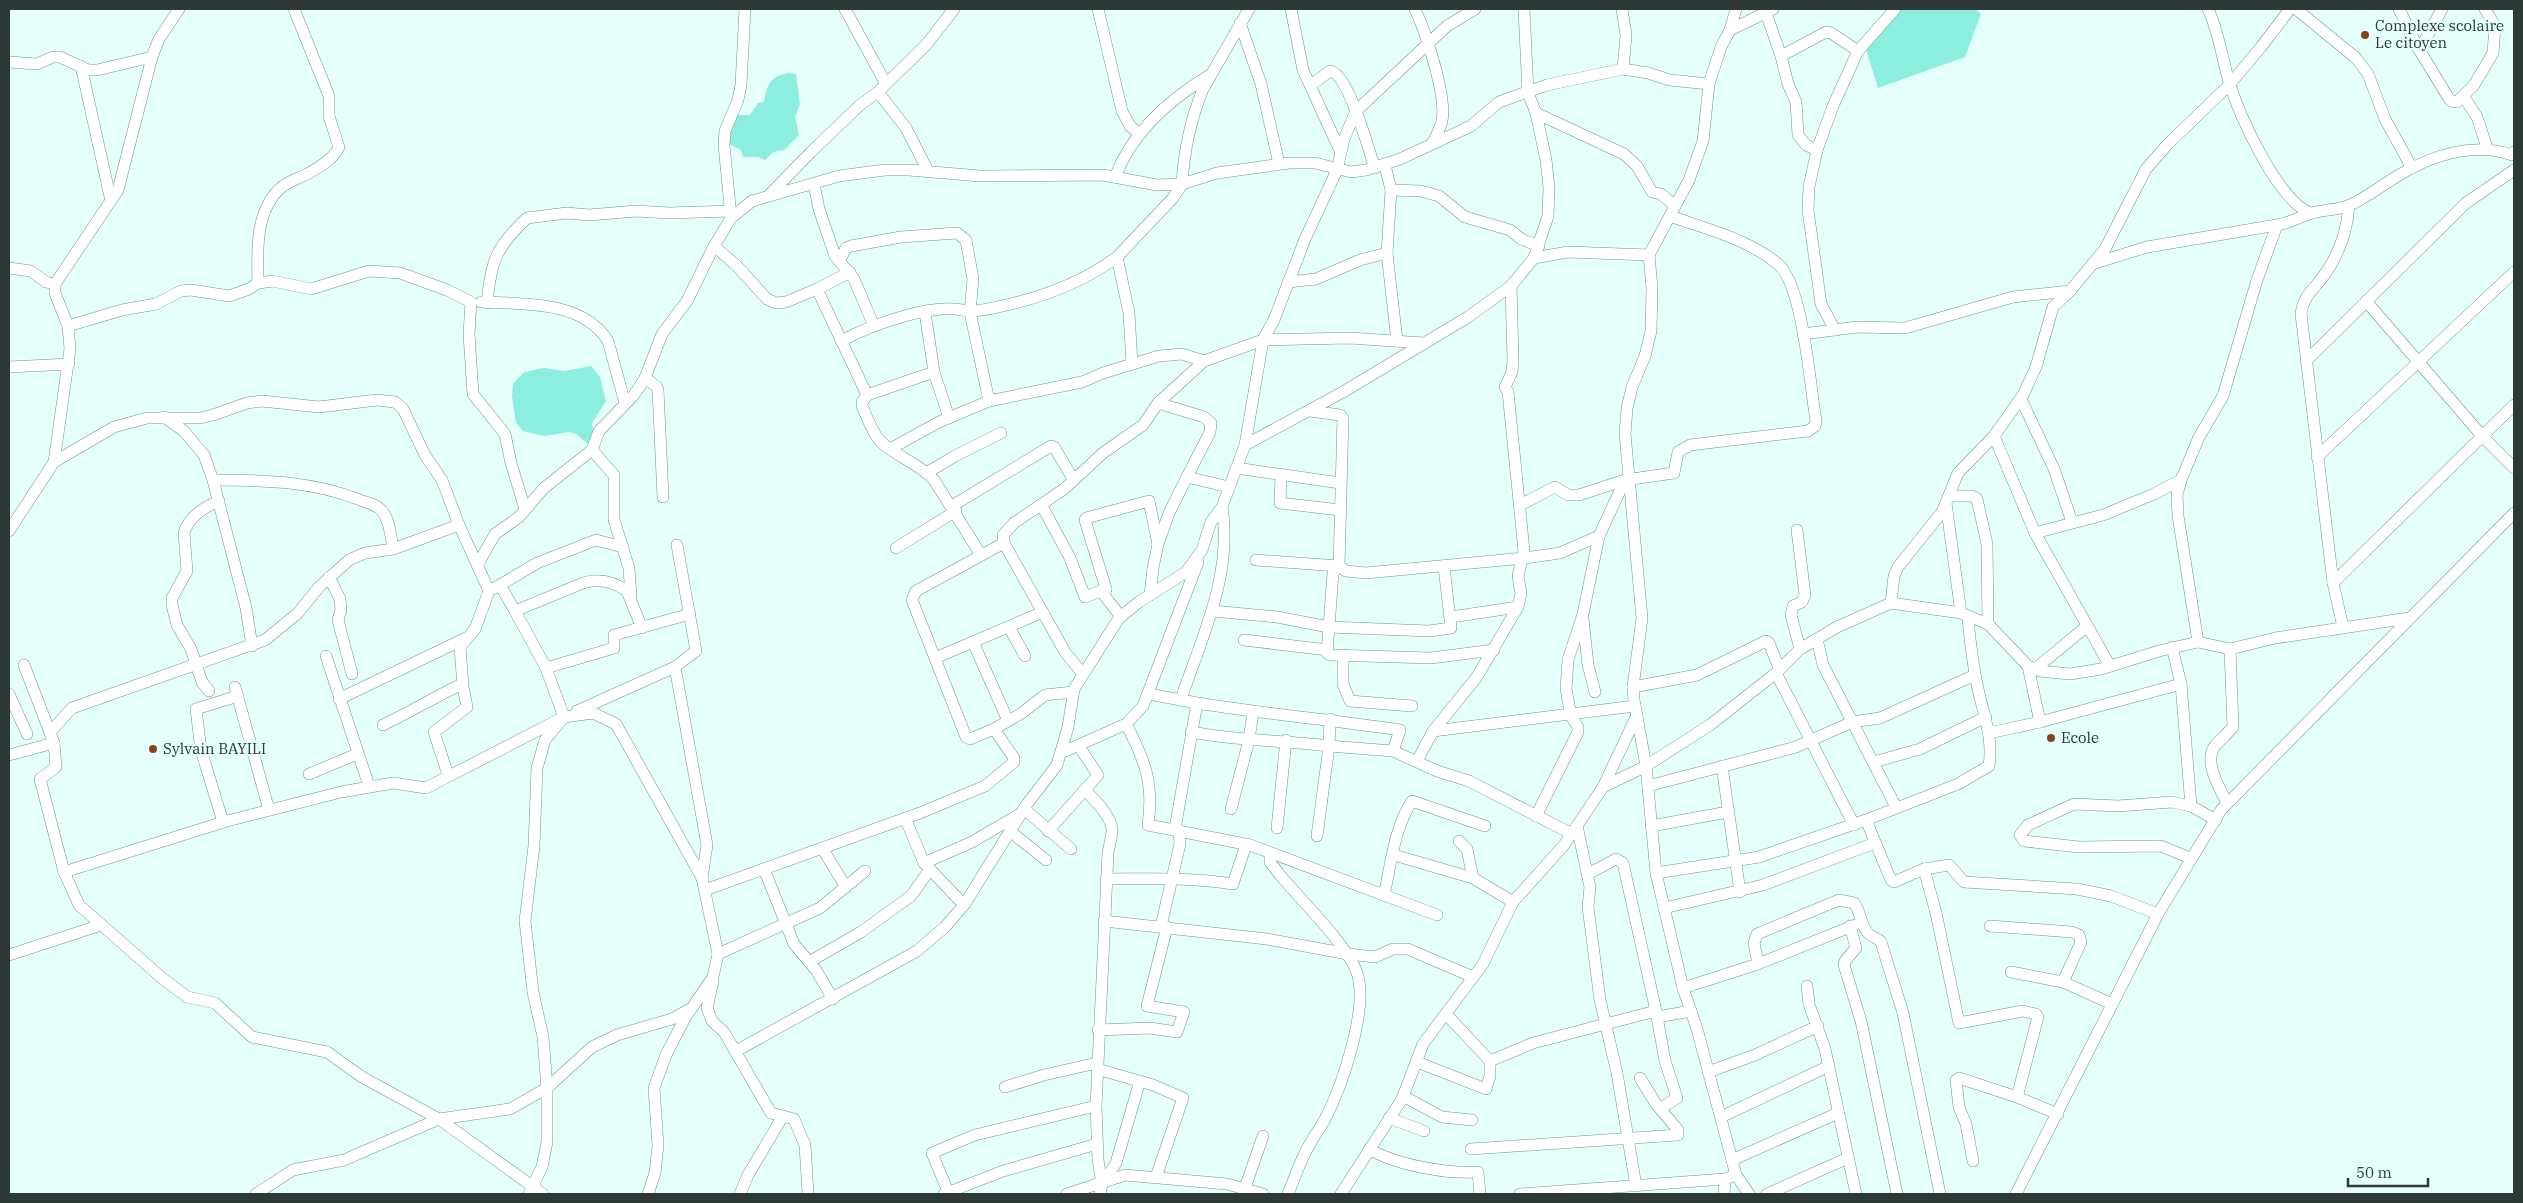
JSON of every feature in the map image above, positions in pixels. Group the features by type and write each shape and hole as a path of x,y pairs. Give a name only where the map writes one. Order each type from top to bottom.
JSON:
{"street":[{"path":"9,531 54,462 70,349 68,326 55,293 55,284 111,201 122,179 152,57 159,39 179,9"},
{"path":"258,283 257,255 266,207 284,186 313,170 336,153 339,147 329,116 330,96 294,9"},
{"path":"731,214 724,145 725,131 738,100 741,85 745,9"},
{"path":"845,9 882,88 906,128 928,171"},
{"path":"769,195 860,105 882,88 926,45 954,9"},
{"path":"1098,9 1122,111 1130,126 1140,134"},
{"path":"841,341 874,326 925,312 957,309 970,312 1010,306 1084,280 1117,256 1173,198 1182,184 1188,128 1203,89 1248,9"},
{"path":"1291,9 1302,62 1341,153"},
{"path":"1415,9 1435,65 1442,115 1442,122 1433,143"},
{"path":"1063,752 1126,724 1137,714 1149,694 1190,588 1211,522 1222,507 1245,445 1263,340 1274,320 1305,239 1337,170 1344,139 1356,111 1447,26 1461,9"},
{"path":"1447,26 1475,9"},
{"path":"1245,445 1310,411 1468,317 1511,286 1534,258 1548,216 1549,195 1546,160 1536,113 1528,93 1524,9"},
{"path":"1622,9 1626,35 1624,69"},
{"path":"1724,1194 1730,1177 1732,1160 1683,988 1656,873 1646,766 1633,688 1642,618 1626,479 1625,434 1627,408 1632,387 1646,356 1651,331 1652,288 1649,255 1689,180 1704,141 1709,84 1736,9"},
{"path":"1835,330 1821,304 1808,210 1809,186 1817,150 1833,106 1858,51 1895,9"},
{"path":"2208,9 2214,22 2230,84 2249,132 2281,188 2293,203 2310,214"},
{"path":"1891,603 1894,576 1898,567 1937,519 1948,499 1958,473 1994,436 2021,399 2036,367 2053,307 2070,291 2104,249 2146,170 2167,145 2230,84 2261,48 2290,9"},
{"path":"2296,9 2356,58 2362,66 2372,82 2375,96 2396,142 2412,168"},
{"path":"2399,9 2418,48 2451,101 2457,102 2481,76 2493,53 2494,26 2485,9"},
{"path":"2418,48 2425,40 2442,9"},
{"path":"1730,30 1770,11 1788,84 1796,102 1798,135 1806,146 1817,150"},
{"path":"1240,23 1261,84 1279,164"},
{"path":"1781,56 1826,32 1831,33 1858,51"},
{"path":"9,62 37,64 56,56 88,70 97,70 152,57"},
{"path":"81,66 111,201"},
{"path":"478,564 495,534 526,509 544,488 592,450 599,431 634,394 645,378 662,334 688,301 704,262 731,214 752,201 838,176 885,170 928,171 980,176 1115,177 1157,185 1182,184 1217,173 1279,164 1315,163 1351,172 1380,166 1433,143 1470,126 1499,102 1547,85 1624,69 1648,73 1670,80 1709,84"},
{"path":"1311,86 1330,71 1340,77 1391,190 1387,253 1397,341"},
{"path":"1115,177 1125,153 1140,134 1182,92 1212,74"},
{"path":"2464,96 2477,117 2487,148"},
{"path":"1520,505 1555,487 1568,495 1579,495 1626,479 1674,473 1678,452 1690,445 1812,429 1816,421 1803,334 1789,277 1778,264 1755,249 1672,211 1667,198 1652,192 1638,166 1624,154 1536,113"},
{"path":"2092,264 2147,247 2293,222 2310,214 2349,206 2373,194 2412,168 2451,153 2487,148 2514,154"},
{"path":"2306,361 2466,203 2514,170"},
{"path":"814,184 826,233 835,256 850,272 865,302 874,326"},
{"path":"1391,190 1421,191 1439,196 1465,217 1510,230 1521,239 1539,246"},
{"path":"2343,627 2334,583 2317,457 2301,314 2302,301 2332,264 2348,227 2349,206"},
{"path":"487,303 491,267 495,257 528,218 567,213 589,215 636,211 731,214"},
{"path":"2198,642 2177,506 2181,480 2199,437 2223,396 2257,280 2277,225"},
{"path":"840,260 846,248 851,246 920,235 957,233 966,240 973,279 970,312 989,401"},
{"path":"714,246 738,266 767,299 776,302 786,302 850,272"},
{"path":"1534,258 1568,252 1649,255"},
{"path":"1288,282 1316,279 1360,260 1387,253"},
{"path":"1117,256 1129,313 1132,364"},
{"path":"9,268 31,270 46,282 55,284"},
{"path":"68,326 122,310 156,304 181,291 191,290 229,296 249,289 258,283 273,281 311,289 369,271 388,270 430,283 471,302 547,307 584,320 597,329 608,341 625,403"},
{"path":"2317,457 2514,272"},
{"path":"1417,761 1433,731 1476,678 1518,607 1520,594 1518,576 1524,558 1508,392 1505,387 1512,372 1514,360 1511,286"},
{"path":"817,289 867,395"},
{"path":"1803,334 1857,327 1905,328 2013,297 2070,291"},
{"path":"2366,301 2482,437 2514,468"},
{"path":"471,302 469,334 473,394 506,434 511,463 526,509"},
{"path":"925,312 934,372 949,418"},
{"path":"1083,674 1065,652 1004,543 1003,536 1014,523 1042,506 1064,489 1102,453 1143,425 1158,403 1204,361 1263,340 1350,338 1423,343"},
{"path":"890,449 949,418 989,401 1082,382 1132,364 1170,354 1182,354 1204,361"},
{"path":"9,367 68,364"},
{"path":"934,372 867,395 862,402 862,406 876,435 890,449 928,472 954,508 981,554"},
{"path":"645,378 656,386 658,390 663,497"},
{"path":"2021,399 2054,469 2072,522"},
{"path":"54,462 114,427 147,418 200,418 214,415 240,404 262,401 319,407 377,400 395,402 404,409 425,455 442,480 459,525 489,591"},
{"path":"1150,595 1158,544 1169,514 1210,432 1211,423 1204,417 1158,403"},
{"path":"2334,583 2514,405"},
{"path":"1310,411 1340,414 1343,418 1339,566 1333,573 1328,650 1330,655 1431,658 1494,650"},
{"path":"164,417 184,430 204,455 219,501 246,608 252,646"},
{"path":"928,472 1001,433"},
{"path":"1994,436 2035,533 2046,548 2086,627 2110,666"},
{"path":"896,548 954,508 1051,446 1054,447 1073,479"},
{"path":"592,450 614,475 614,520 629,568 632,600"},
{"path":"1236,468 1340,483"},
{"path":"1281,476 1280,503 1340,510"},
{"path":"1187,477 1228,487"},
{"path":"213,480 266,479 309,484 340,492 375,506 383,512 387,520 393,549"},
{"path":"1536,816 1578,732 1578,727 1571,716 1566,689 1568,660 1582,614 1599,536 1626,479"},
{"path":"2035,533 2103,515 2129,505 2181,480"},
{"path":"1948,499 1972,496 1977,499 1987,544 1988,624"},
{"path":"1656,873 1759,857 1854,825 1958,784 1988,766 1991,752 1989,733 1965,615 1948,499"},
{"path":"209,691 202,682 197,665 177,625 172,598 187,572 184,533 186,528 200,510 219,501"},
{"path":"1120,617 1104,595 1106,589 1085,520 1086,518 1149,501 1158,544"},
{"path":"1042,506 1070,558 1085,597 1106,589"},
{"path":"1181,699 1212,611 1222,564 1226,532 1222,507"},
{"path":"2016,1194 2158,914 2190,858 2226,803 2514,513"},
{"path":"53,729 65,713 72,708 162,675 252,646 279,630 298,613 329,577 348,560 366,553 393,549 459,525"},
{"path":"1797,530 1805,595 1802,602 1793,606 1791,615 1800,649"},
{"path":"1256,560 1339,566 1346,571 1366,573 1444,567 1560,553 1599,536"},
{"path":"448,775 434,732 467,706 462,684 460,647 475,629 489,591 538,563 596,540 610,542 623,547"},
{"path":"1004,543 981,554 912,595 912,600 967,739 994,729 1045,696 1073,692"},
{"path":"64,872 223,822 369,786 393,783 426,788 564,717 675,667 696,651 677,545"},
{"path":"736,1051 833,999 917,950 945,927 964,905 1023,811 1058,765 1063,752 1073,692 1120,617 1186,572 1202,550"},
{"path":"1212,611 1277,617 1329,627 1429,631 1450,628 1451,617 1444,567"},
{"path":"329,577 340,599 341,610 338,620 352,674"},
{"path":"515,611 548,595 594,580 621,587 628,591 642,628"},
{"path":"500,585 546,668 564,717"},
{"path":"1603,787 1646,766 1710,725 1778,671 1800,649 1891,603 1965,615 1988,624 2031,668 2040,722"},
{"path":"1451,617 1518,607"},
{"path":"935,658 1043,612"},
{"path":"546,668 614,648 614,635 690,614"},
{"path":"1582,614 1588,665 1595,692"},
{"path":"2031,668 2070,674 2110,666 2198,642 2230,650 2275,638 2409,618"},
{"path":"1010,626 1025,656"},
{"path":"2031,668 2086,627"},
{"path":"340,699 469,636"},
{"path":"1817,639 1823,665 1896,807"},
{"path":"1244,640 1328,650"},
{"path":"1633,688 1672,682 1697,675 1766,641 1769,643 1778,671 1854,825"},
{"path":"973,642 1008,721"},
{"path":"2172,648 2182,684 2191,806"},
{"path":"2226,803 2214,774 2211,755 2213,749 2233,727 2230,650"},
{"path":"1344,655 1343,684 1350,701 1412,706"},
{"path":"326,656 369,786"},
{"path":"24,665 54,743 56,766 40,779 64,872 79,905 162,978 187,997 215,1003 252,1037 327,1052 362,1077 439,1119 531,1190 543,1194"},
{"path":"675,667 707,845 702,878"},
{"path":"1648,786 1774,754 1852,722 1880,718 1976,675"},
{"path":"383,725 412,711 425,701 462,684"},
{"path":"1989,733 2040,722 2182,684"},
{"path":"223,822 201,750 196,709 236,691 269,810"},
{"path":"9,694 27,734"},
{"path":"1149,694 1253,712 1330,719 1400,730 1393,751"},
{"path":"1098,1030 1150,1028 1177,1032 1184,1012 1147,1006 1164,926 1170,878 1180,844 1177,830 1197,703"},
{"path":"1433,731 1636,711"},
{"path":"1341,1194 1403,1096 1424,1044 1483,964 1513,902 1574,830 1603,787 1636,711"},
{"path":"531,1190 542,1167 547,1142 547,1088 543,1037 533,992 525,921 534,846 537,768 545,740 564,717 593,712 616,724 702,878 718,954 707,1008 712,1021 724,1032 771,1113 794,1119 805,1145 808,1194"},
{"path":"1231,809 1249,740 1253,712"},
{"path":"1874,762 1920,749 1986,717"},
{"path":"1317,836 1329,746 1330,719"},
{"path":"1126,724 1142,755 1149,777 1151,798 1148,825 1246,845 1438,915"},
{"path":"705,890 905,818 985,786 1014,762 1014,756 994,729"},
{"path":"1191,732 1249,740 1286,740 1329,746 1393,751 1437,771 1469,780 1536,816 1574,830"},
{"path":"1277,828 1286,740"},
{"path":"9,755 54,743"},
{"path":"1048,831 1098,775 1078,746"},
{"path":"309,774 357,754"},
{"path":"1722,766 1740,892"},
{"path":"1086,790 1095,799 1111,825 1106,879 1097,1066 1097,1144 1101,1189"},
{"path":"1384,895 1406,810 1412,801 1485,826"},
{"path":"2190,858 2161,846 2079,846 2024,841 2020,835 2028,825 2074,804 2118,806 2172,802 2191,806 2216,820"},
{"path":"1023,811 1071,850"},
{"path":"809,962 861,932 911,896 927,866 972,842 1023,811"},
{"path":"1651,826 1728,812"},
{"path":"905,818 927,866 964,905"},
{"path":"1866,820 1890,880 1894,882 1924,870 1949,865 1964,882 2077,889 2112,896 2158,914"},
{"path":"1574,830 1588,874 1590,893 1588,907 1592,946 1605,1024 1617,1073 1636,1186"},
{"path":"1011,832 1046,860"},
{"path":"1459,841 1467,848 1473,878"},
{"path":"1664,908 1740,892 1784,878 1876,843"},
{"path":"1106,879 1170,878 1233,884 1246,845"},
{"path":"822,848 846,887"},
{"path":"1270,853 1270,862 1280,875 1348,954 1357,973 1362,995 1356,1028 1343,1076 1326,1119 1301,1162 1288,1194"},
{"path":"1394,855 1473,878 1513,902"},
{"path":"1588,874 1616,859 1623,863 1657,1014 1665,1061 1677,1098 1661,1108"},
{"path":"764,869 794,944 816,970 833,999"},
{"path":"1924,870 1936,913 1959,1023 2023,1011 2036,1014 2038,1017 2017,1097"},
{"path":"718,954 820,908 866,871"},
{"path":"1758,964 1754,943 1757,934 1839,900 1854,903 1860,911 1862,923 1869,934 1877,937 1881,942 1900,1001 1940,1194"},
{"path":"1104,921 1164,926 1216,935 1267,939 1375,957 1393,949 1408,950 1472,978"},
{"path":"1683,988 1758,964 1850,926 1862,923"},
{"path":"9,955 101,925"},
{"path":"1850,926 1856,948 1844,965 1861,1021 1897,1194"},
{"path":"1990,926 2072,932 2079,936 2081,942 2063,982"},
{"path":"2011,972 2063,982 2112,1004"},
{"path":"648,1194 655,1173 658,1146 654,1088 666,1055 690,1009 713,977"},
{"path":"1807,986 1809,1004 1818,1026 1829,1066 1856,1194"},
{"path":"256,1194 293,1170 344,1160 439,1119 510,1108 547,1088 592,1047 617,1035 672,1019 690,1009"},
{"path":"1490,1061 1533,1043 1605,1024 1657,1014 1691,1011"},
{"path":"1417,1062 1486,1089 1490,1076 1490,1061 1446,1014"},
{"path":"1708,1072 1755,1055 1818,1026"},
{"path":"1005,1086 1044,1075 1097,1066 1140,1080 1183,1098 1156,1177"},
{"path":"1721,1117 1829,1066"},
{"path":"1471,1149 1678,1135 1678,1130 1640,1078"},
{"path":"1973,1161 1966,1124 1959,1108 1956,1080 1959,1078 2017,1097 2058,1114"},
{"path":"1101,1189 1116,1163 1140,1080"},
{"path":"1403,1096 1442,1117 1472,1120"},
{"path":"1096,1106 976,1135 932,1153 947,1194 1003,1171 1097,1144"},
{"path":"1732,1160 1838,1114"},
{"path":"733,1194 748,1175 783,1116"},
{"path":"1389,1118 1424,1131"},
{"path":"1245,1188 1263,1136"},
{"path":"1369,1149 1394,1162 1460,1174 1478,1172 1480,1194"},
{"path":"1767,1194 1848,1158"},
{"path":"740,1194 748,1175"},
{"path":"1067,1194 1101,1189 1125,1176 1156,1177 1245,1188 1263,1194"},
{"path":"1520,1194 1730,1177 1750,1194"}],"green space":[{"path":"1895,9 1975,9 1981,14 1965,57 1878,88 1865,46"},
{"path":"789,73 796,74 800,104 795,117 799,135 784,150 773,153 765,160 758,157 743,157 741,150 729,144 730,126 737,115 750,115 758,103 764,102 770,82 778,76"},
{"path":"591,366 600,377 606,401 592,423 594,435 588,444 576,434 569,432 544,436 523,431 516,423 512,396 513,384 524,372 544,368 565,371"}],"place":[{"name":"Complexe scolaire Le citoyen","path":"2365,35"},
{"name":"Ecole","path":"2051,738"},
{"name":"Sylvain BAYILI","path":"153,749"}]}
